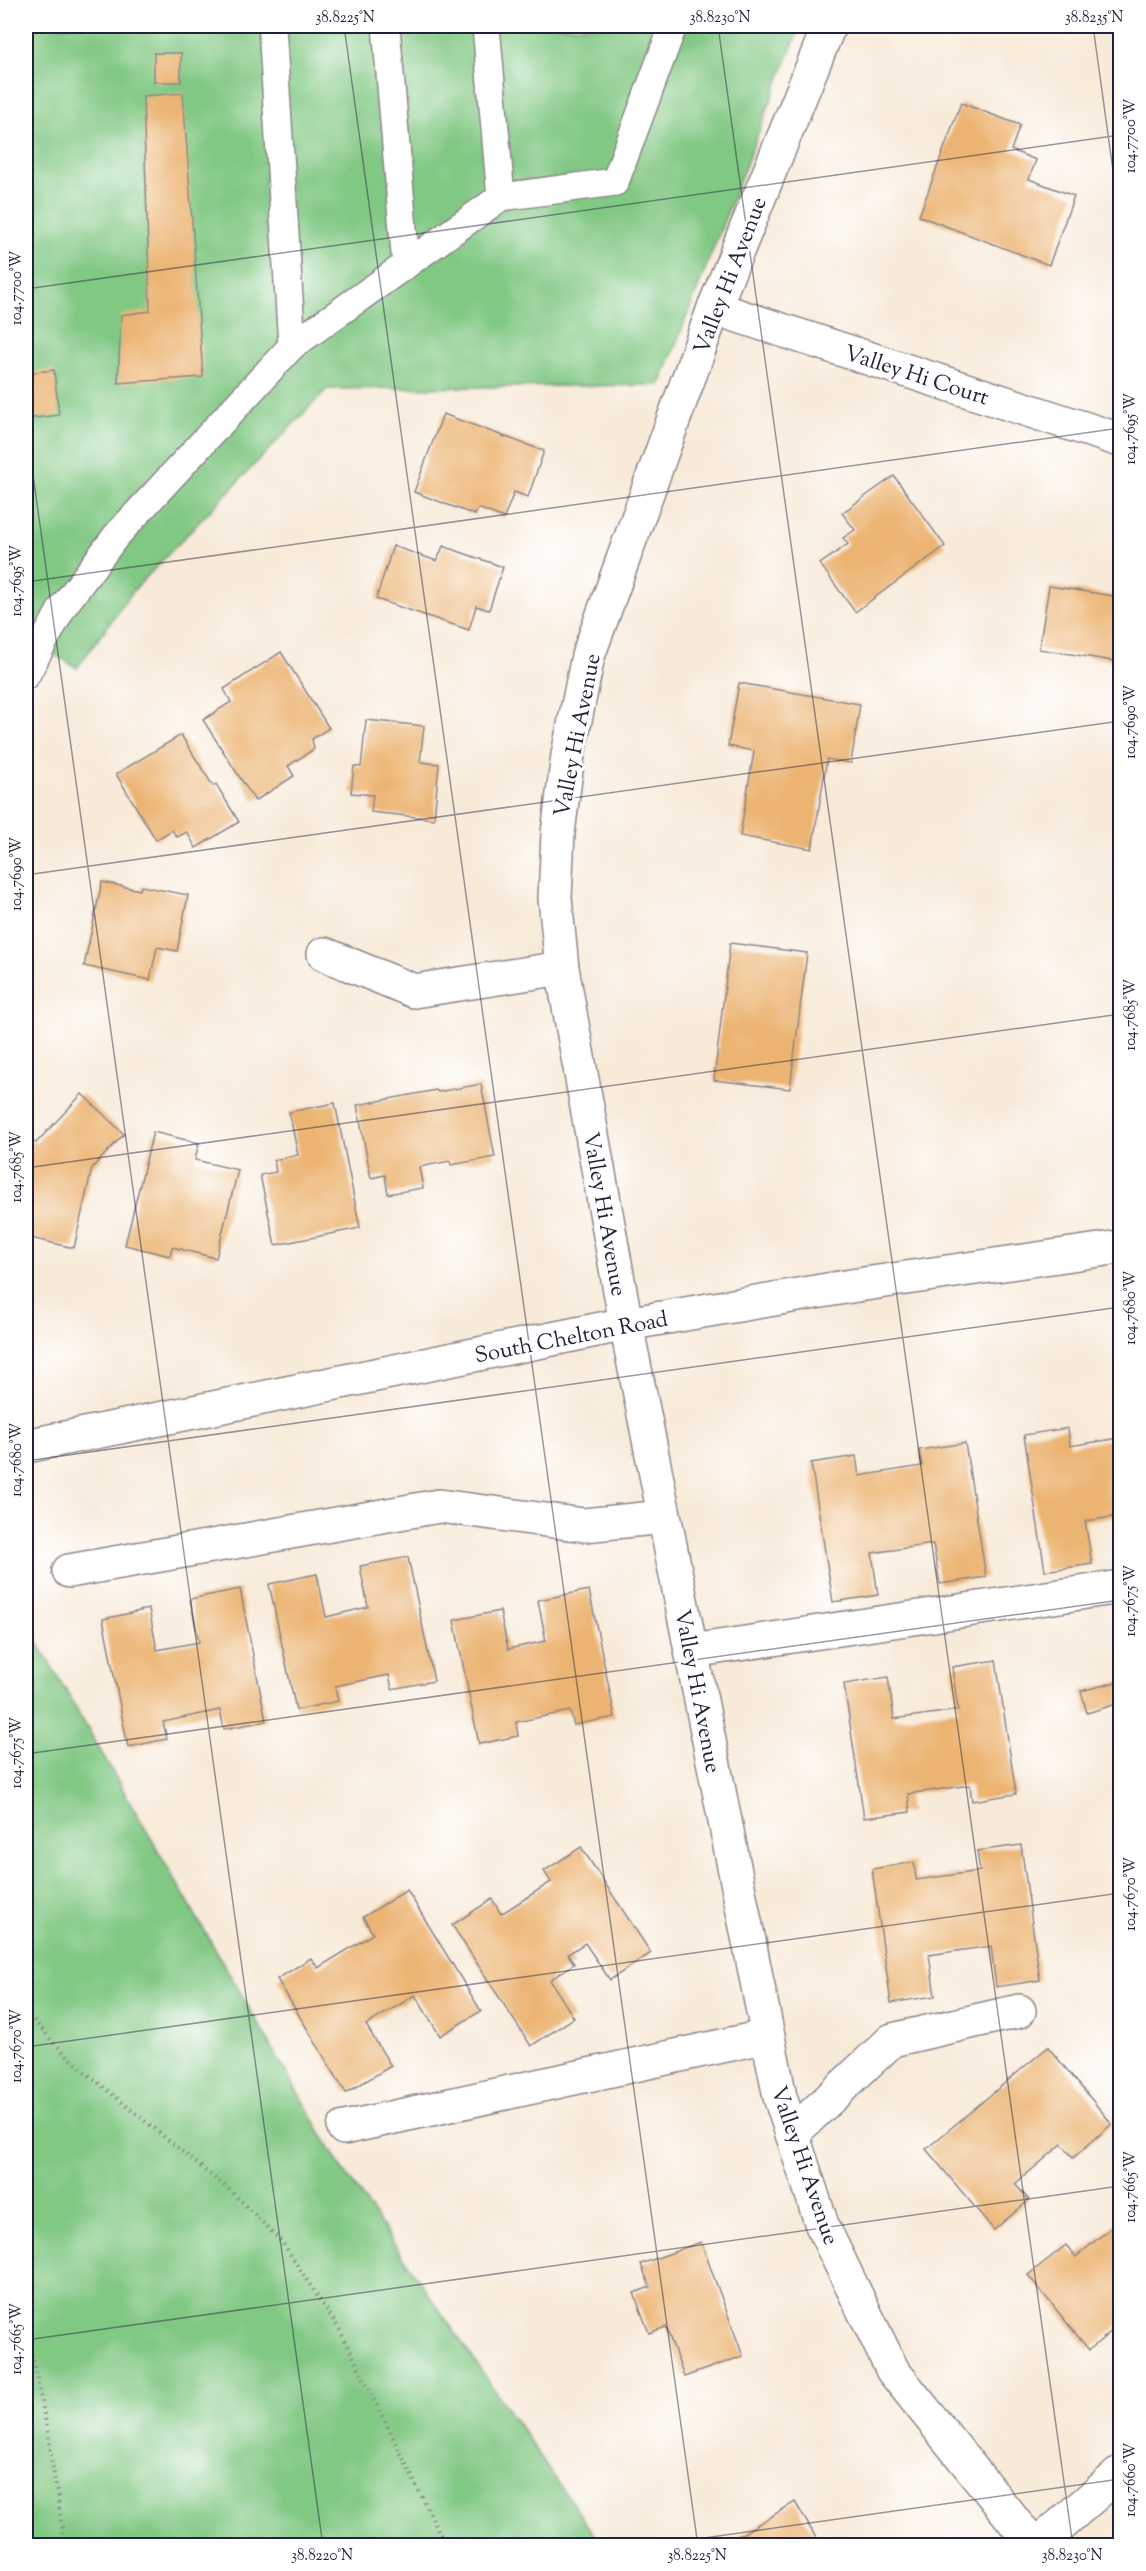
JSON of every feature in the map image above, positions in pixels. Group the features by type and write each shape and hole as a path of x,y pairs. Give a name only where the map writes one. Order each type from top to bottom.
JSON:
{"street":[{"name":"Valley Hi Avenue","path":"829,26 714,308 588,656 568,755 558,833 555,898 562,968 626,1324 780,2097 822,2225 893,2371 1035,2546"},
{"name":"Valley Hi Court","path":"714,308 1120,440"},
{"path":"324,954 414,991 562,968"},
{"name":"South Chelton Road","path":"26,1446 626,1324 851,1286 1120,1247"},
{"path":"69,1571 439,1506 584,1525 664,1517"},
{"path":"692,1652 1120,1587"},
{"path":"792,2134 892,2040 1018,2011"},
{"path":"344,2128 768,2036"},
{"path":"1035,2546 1120,2473"}],"lane":[{"path":"272,26 292,346"},
{"path":"386,26 406,265"},
{"path":"486,26 501,197"},
{"path":"26,675 62,608 116,536 292,346 501,197 615,182 673,26"}],"path":[{"path":"26,2011 52,2041 84,2071 234,2194 282,2242 341,2332 446,2546"},
{"path":"26,2325 47,2428 65,2546"}],"green space":[{"path":"26,26 800,26 660,385 327,389 133,591 77,668 26,637"},
{"path":"26,1622 338,2162 601,2545 26,2545"}],"building":[{"path":"154,53 181,53 181,82 154,82"},
{"path":"183,93 203,377 118,383 121,315 150,311 143,96"},
{"path":"961,103 1020,125 1011,150 1036,160 1029,179 1074,196 1049,265 919,216"},
{"path":"54,370 59,415 26,419 26,373"},
{"path":"443,414 544,451 528,497 514,492 504,518 478,508 475,515 414,492"},
{"path":"894,476 945,546 855,612 820,564 848,544 843,538 855,530 842,513"},
{"path":"393,546 437,561 443,546 503,567 489,610 476,606 469,630 376,599"},
{"path":"1049,586 1120,597 1120,662 1039,649"},
{"path":"281,652 329,728 312,739 314,749 288,766 294,776 255,801 203,720 231,702 224,689"},
{"path":"739,683 860,704 851,763 827,759 812,849 740,836 754,751 728,746"},
{"path":"366,720 424,726 420,762 439,764 434,819 371,812 373,795 351,793 354,766 361,767"},
{"path":"181,735 213,786 216,784 239,822 196,848 187,832 177,837 172,830 156,840 116,774"},
{"path":"102,882 140,890 141,886 188,895 177,951 157,947 150,980 84,966"},
{"path":"730,943 807,953 790,1089 714,1080"},
{"path":"481,1084 495,1157 451,1165 450,1161 419,1167 423,1188 388,1194 385,1175 371,1178 357,1105"},
{"path":"82,1094 124,1134 92,1168 74,1248 26,1237 26,1140 36,1143"},
{"path":"335,1103 360,1228 275,1245 260,1175 276,1172 274,1160 298,1155 289,1112"},
{"path":"153,1132 199,1143 195,1160 238,1170 216,1258 172,1247 170,1256 125,1245"},
{"path":"1068,1428 1070,1446 1120,1438 1120,1516 1085,1521 1092,1564 1045,1571 1024,1435"},
{"path":"965,1443 986,1577 940,1584 933,1544 872,1553 878,1595 833,1602 811,1463 856,1456 859,1476 922,1466 919,1450"},
{"path":"408,1557 434,1681 392,1689 389,1675 335,1686 338,1701 296,1710 269,1584 317,1574 326,1617 368,1607 360,1566"},
{"path":"240,1589 266,1721 224,1729 220,1710 163,1722 167,1739 128,1747 103,1619 149,1609 157,1650 199,1642 190,1599"},
{"path":"589,1590 615,1717 574,1725 570,1711 516,1722 518,1736 479,1744 454,1620 500,1611 508,1649 546,1641 538,1600"},
{"path":"996,1660 1016,1794 972,1801 970,1785 908,1794 910,1812 864,1818 844,1684 888,1677 894,1719 958,1710 952,1667"},
{"path":"1120,1681 1120,1703 1087,1713 1081,1691"},
{"path":"1021,1845 1040,1980 996,1987 991,1946 929,1955 935,1996 891,2003 872,1869 914,1862 916,1880 980,1871 977,1851"},
{"path":"581,1847 651,1953 610,1980 585,1943 568,1954 574,1964 550,1980 574,2018 531,2046 452,1925 492,1899 501,1914 551,1882 544,1871"},
{"path":"407,1890 481,2011 440,2036 415,1995 366,2025 391,2066 346,2093 277,1979 311,1958 318,1968 373,1934 363,1917"},
{"path":"1048,2047 1112,2124 1073,2158 1062,2144 1015,2184 1029,2200 994,2230 926,2149"},
{"path":"1120,2220 1120,2324 1089,2350 1028,2275 1066,2245 1076,2257"},
{"path":"701,2242 743,2356 684,2377 666,2327 649,2333 634,2293 650,2287 641,2264"},
{"path":"795,2502 821,2546 733,2546 730,2541"}]}
